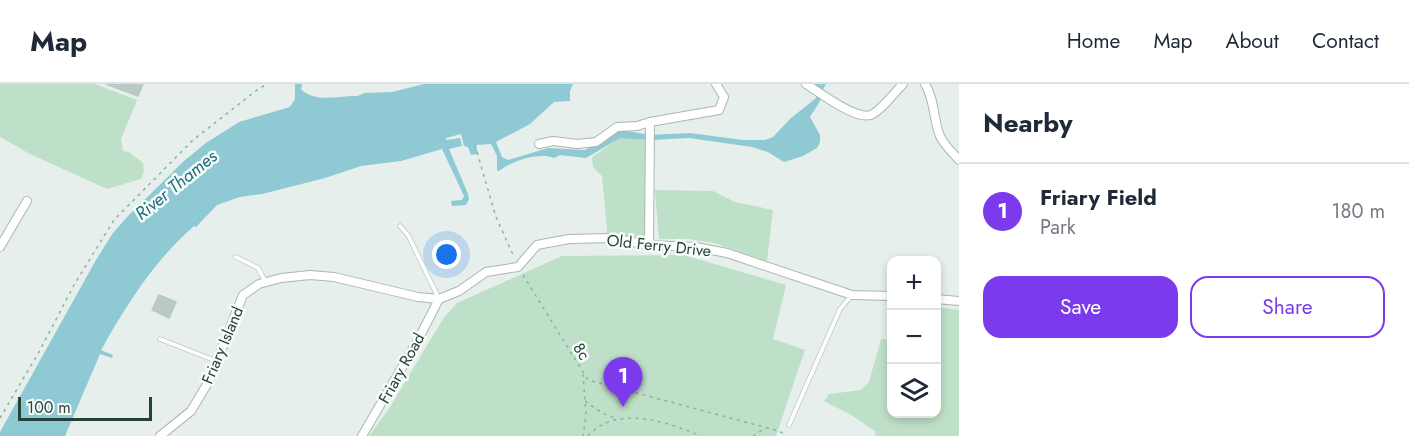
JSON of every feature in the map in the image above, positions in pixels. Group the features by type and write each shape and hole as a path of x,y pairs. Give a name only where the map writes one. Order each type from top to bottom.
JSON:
{"street":[{"path":"539,144 553,141 577,144 596,142 617,127 637,126 719,110 724,97 716,84"},
{"path":"809,86 862,116 872,115 903,84"},
{"path":"925,84 932,97 941,139 959,160"},
{"path":"649,245 650,122"},
{"path":"0,247 27,201"},
{"name":"Old Ferry Drive","path":"518,267 537,245 569,239 611,238 649,245 696,247 727,253 852,294 887,296"},
{"path":"439,298 459,291 486,272 518,267"},
{"name":"Friary Island","path":"160,436 191,411 209,381 243,295 259,284 281,278 310,275 334,277 418,297 439,298"},
{"name":"Friary Road","path":"362,436 418,340 439,298"},
{"path":"941,299 959,301"}],"lane":[{"path":"400,226 408,235 439,298"},
{"path":"236,257 258,268 266,282"},
{"path":"789,425 840,309 852,294"},
{"path":"160,339 217,362"}],"path":[{"path":"0,418 39,352 74,285 114,220 193,140 267,84"},
{"name":"8c","path":"475,145 496,217 518,267 588,380 766,427 787,436"},
{"path":"583,372 586,415 584,436"},
{"path":"585,400 602,413 616,418 644,418 701,436"},
{"path":"588,436 594,429 616,418"},
{"path":"753,436 766,427"}],"green space":[{"path":"0,84 95,84 137,100 121,139 123,151 129,152 143,163 144,171 141,179 107,189 30,154 0,137"},
{"path":"621,137 647,140 653,240 608,240 602,176 593,167 592,157"},
{"path":"655,190 713,191 735,202 773,210 767,261 714,243 688,239 659,239"},
{"path":"684,255 786,285 773,339 805,350 776,436 369,436 390,407 443,319 457,303 562,256"},
{"path":"941,308 959,310 959,436 874,436 876,432 853,416 824,401 829,394 861,390 869,382 881,339 887,340 887,418 941,418"}],"water":[{"name":"River Thames","path":"295,84 302,84 301,89 307,94 328,98 392,92 424,84 573,84 570,101 554,102 530,124 496,142 502,157 508,160 548,148 585,150 621,130 650,135 690,133 743,140 765,140 773,137 790,119 816,98 815,84 826,84 820,101 810,117 820,135 817,148 803,156 784,162 768,152 752,147 689,138 650,140 620,138 586,158 560,155 554,158 533,157 518,161 499,171 497,170 497,156 491,144 476,145 478,154 471,155 468,147 464,146 461,134 446,138 446,140 460,138 462,146 449,149 468,194 469,199 466,205 452,206 451,201 462,200 464,196 442,149 401,161 361,166 325,178 262,194 240,197 217,205 166,254 131,300 101,350 113,355 112,358 100,354 65,436 0,436 0,432 113,233 184,161 206,143 239,122 290,107 295,99"}],"building":[{"path":"106,84 143,84 138,96"},
{"path":"159,295 176,302 169,318 152,310"}],"place":[{"name":"Friary Field","path":"623,407"}]}
